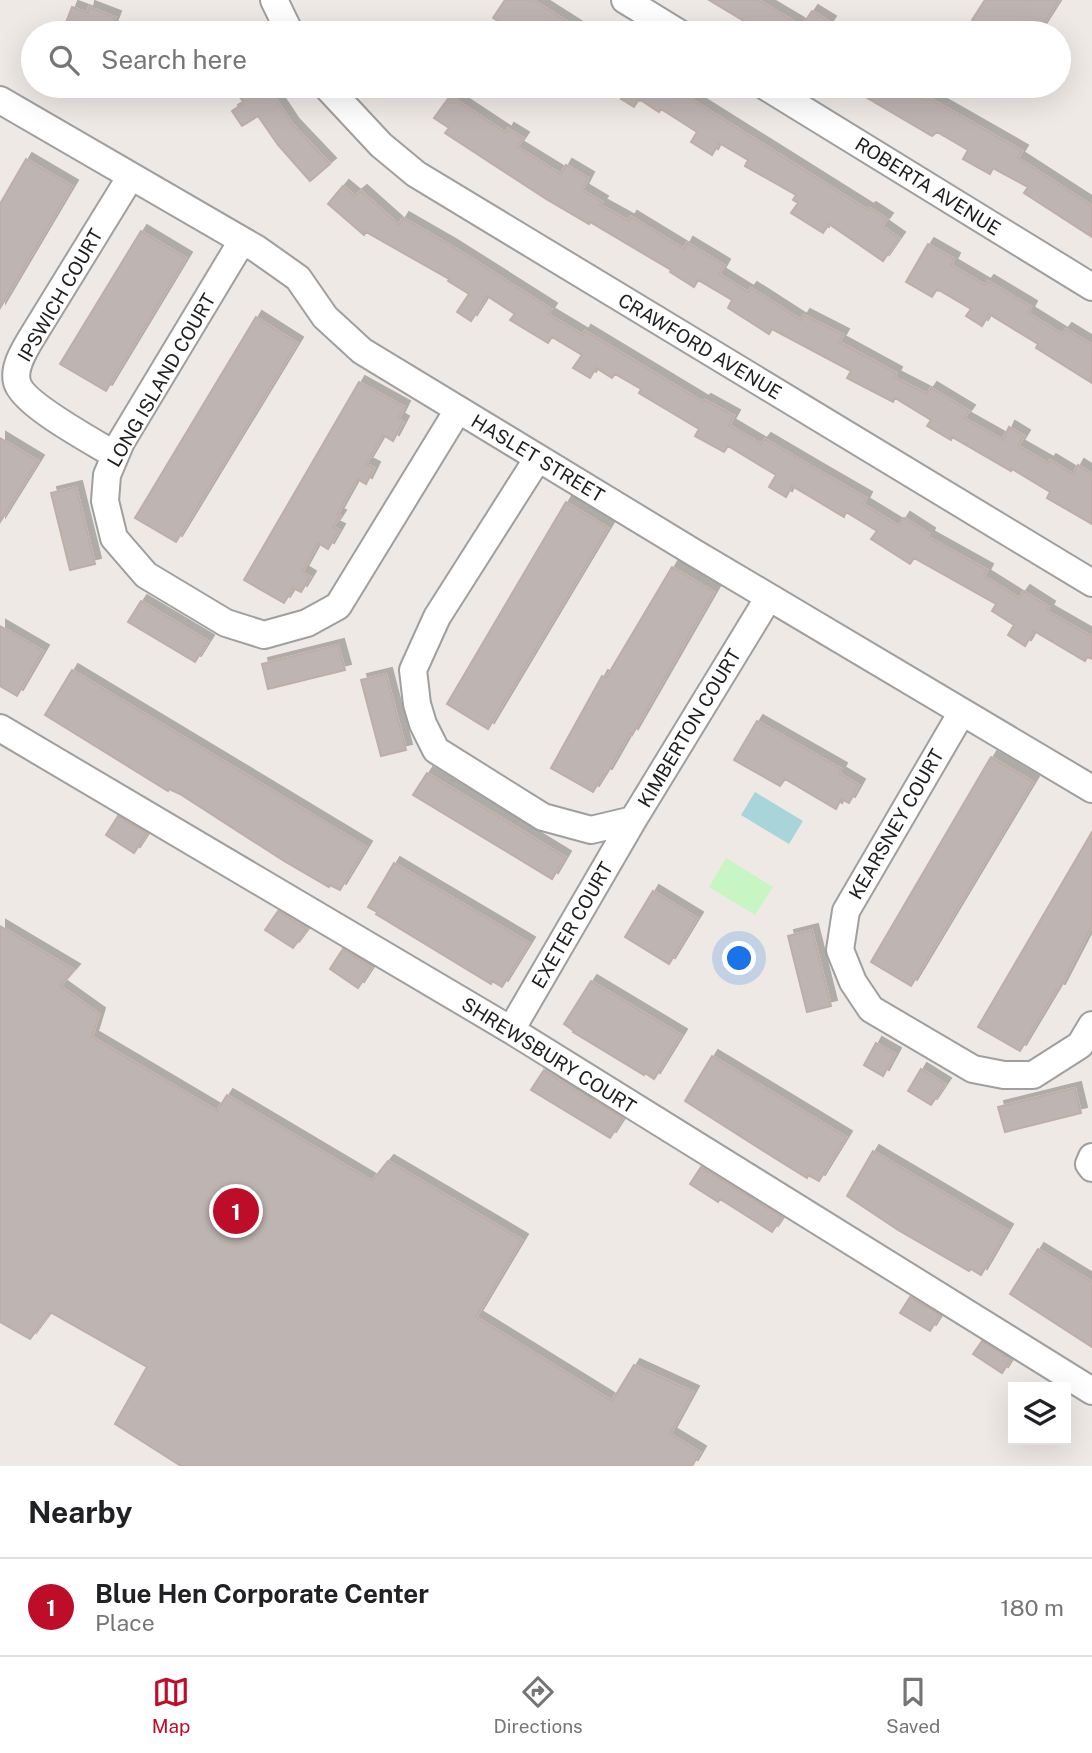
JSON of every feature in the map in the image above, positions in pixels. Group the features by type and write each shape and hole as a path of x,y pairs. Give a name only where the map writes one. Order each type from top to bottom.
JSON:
{"street":[{"path":"274,0 284,21"},
{"path":"625,0 659,21"},
{"name":"CRAWFORD AVENUE","path":"337,98 381,145 416,174 1092,583"},
{"name":"ROBERTA AVENUE","path":"785,98 1092,287"},
{"name":"HASLET STREET","path":"1,106 131,176 242,241 298,278 325,317 362,351 1092,789"},
{"name":"IPSWICH COURT","path":"115,455 34,405 22,393 16,381 20,360 32,337 131,176"},
{"name":"LONG ISLAND COURT","path":"242,241 121,442 107,475 104,501 114,538 146,575 226,623 264,635 307,624 338,606 458,410"},
{"name":"KIMBERTON COURT","path":"538,458 437,617 413,670 417,704 436,750 543,817 591,830 633,821 769,597"},
{"name":"KEARSNEY COURT","path":"962,712 845,911 840,950 853,982 871,1009 972,1069 1004,1075 1033,1075 1080,1045 1092,1025"},
{"name":"SHREWSBURY COURT","path":"0,728 510,1030 1092,1391"},
{"name":"EXETER COURT","path":"510,1030 633,821"},
{"path":"1092,1157 1089,1164 1092,1168"}],"green space":[{"path":"726,858 773,887 755,915 709,887"}],"water":[{"path":"755,792 803,821 789,844 741,815"}],"building":[{"path":"505,0 533,0 566,21 498,21 493,18"},
{"path":"709,0 758,0 794,21 744,21"},
{"path":"985,0 1059,0 1046,21 972,20"},
{"path":"72,7 88,13 89,7 115,17 114,21 67,21"},
{"path":"812,11 828,21 805,21"},
{"path":"240,98 275,98 293,125 330,164 310,181 278,145 258,116 242,126 232,111 244,103"},
{"path":"449,98 453,98 506,133 508,129 523,138 517,147 561,174 566,165 588,178 582,190 602,202 600,205 629,221 631,217 684,249 687,243 724,265 719,274 748,292 751,288 801,320 804,315 843,335 839,342 896,373 894,377 927,394 931,388 969,411 964,418 1003,440 1009,427 1024,436 1018,446 1048,463 1050,460 1073,474 1078,465 1092,474 1092,524 1047,498 1050,492 1012,469 1011,471 952,437 951,440 927,426 931,420 895,398 893,402 847,378 851,371 772,329 769,334 728,308 732,300 698,280 694,287 670,272 671,270 546,199 445,133 449,128 434,118"},
{"path":"689,98 868,210 870,208 887,219 882,226 899,238 883,261 829,224 823,233 791,213 798,203 793,200 796,195 745,166 748,160 719,143 712,155 691,142 697,132 661,109 659,112 639,99 634,107 621,99"},
{"path":"867,98 921,98 926,101 929,98 1022,151 1018,158 1092,206 1092,237 1024,193 1028,187 993,168 990,174 963,159 968,150 937,132 932,136"},
{"path":"26,159 72,186 0,308 0,204"},
{"path":"343,186 355,196 361,191 399,225 403,218 450,245 551,309 548,314 583,335 585,331 703,402 705,400 734,416 729,425 761,444 765,439 866,498 863,504 899,526 904,518 929,534 928,537 987,570 984,576 1019,598 1024,591 1049,607 1047,611 1092,637 1092,659 1087,657 1085,661 1034,631 1025,646 1008,635 1014,625 992,611 996,604 914,558 910,564 871,539 877,531 846,512 844,517 792,486 786,497 769,487 776,475 728,446 724,452 695,436 699,429 639,393 641,389 615,374 612,378 596,368 590,378 573,368 582,355 552,337 548,343 510,320 515,314 487,296 471,321 457,312 469,294 448,281 449,279 366,232 364,235 328,204"},
{"path":"141,231 186,258 106,391 60,364"},
{"path":"928,244 954,259 951,265 985,285 988,281 1031,307 1028,313 1062,334 1066,329 1092,345 1092,383 1036,348 1038,344 989,314 982,326 966,316 971,309 937,289 932,297 906,282"},
{"path":"256,317 297,343 176,542 135,518"},
{"path":"359,382 404,407 398,419 403,422 393,441 383,435 366,464 374,468 366,484 357,479 337,515 340,516 333,527 339,530 328,549 318,543 302,572 310,577 301,592 293,588 284,603 244,580"},
{"path":"0,438 38,461 0,522"},
{"path":"76,487 95,564 70,570 51,493"},
{"path":"566,502 608,528 488,729 447,704"},
{"path":"672,567 714,592 632,735 630,733 593,792 551,768 602,676 606,678"},
{"path":"141,601 208,641 195,662 128,622"},
{"path":"0,626 43,651 17,696 0,686"},
{"path":"338,645 345,670 268,689 262,664"},
{"path":"72,670 366,847 340,890 330,885 329,887 284,861 180,794 169,789 168,791 45,715"},
{"path":"386,674 406,750 381,756 361,680"},
{"path":"757,721 841,769 839,773 859,785 849,803 841,799 836,809 785,779 780,786 734,760"},
{"path":"991,757 1033,782 911,986 871,962"},
{"path":"427,773 565,857 552,879 413,795"},
{"path":"118,816 147,833 134,853 106,835"},
{"path":"1092,832 1092,926 1059,990 1057,989 1020,1051 978,1027"},
{"path":"394,863 529,943 502,987 492,981 491,984 368,907"},
{"path":"653,891 697,918 669,964 625,937"},
{"path":"278,911 307,929 293,948 265,930"},
{"path":"0,926 74,970 60,986 99,1014 92,1037 217,1111 227,1095 372,1181 388,1161 522,1240 476,1317 612,1401 634,1365 693,1392 670,1434 700,1452 692,1466 181,1466 115,1424 147,1367 50,1312 30,1339 0,1322"},
{"path":"812,930 831,1006 807,1012 788,936"},
{"path":"343,949 371,968 358,988 330,969"},
{"path":"591,981 681,1035 654,1079 573,1032 564,1024"},
{"path":"876,1043 895,1054 883,1076 864,1065"},
{"path":"712,1056 846,1137 819,1181 808,1175 807,1178 685,1101"},
{"path":"921,1069 945,1084 931,1105 908,1091"},
{"path":"544,1070 592,1102 593,1100 623,1118 610,1138 531,1090"},
{"path":"1075,1088 1081,1113 1005,1132 998,1107"},
{"path":"873,1151 1007,1230 981,1275 971,1269 969,1271 898,1230 847,1196"},
{"path":"701,1167 782,1217 772,1232 720,1199 718,1202 690,1184"},
{"path":"1038,1249 1092,1282 1092,1347 1010,1294"},
{"path":"910,1297 940,1315 930,1331 900,1313"},
{"path":"982,1341 1011,1359 1002,1373 973,1354"}],"place":[{"name":"Blue Hen Corporate Center","path":"236,1211"}]}
